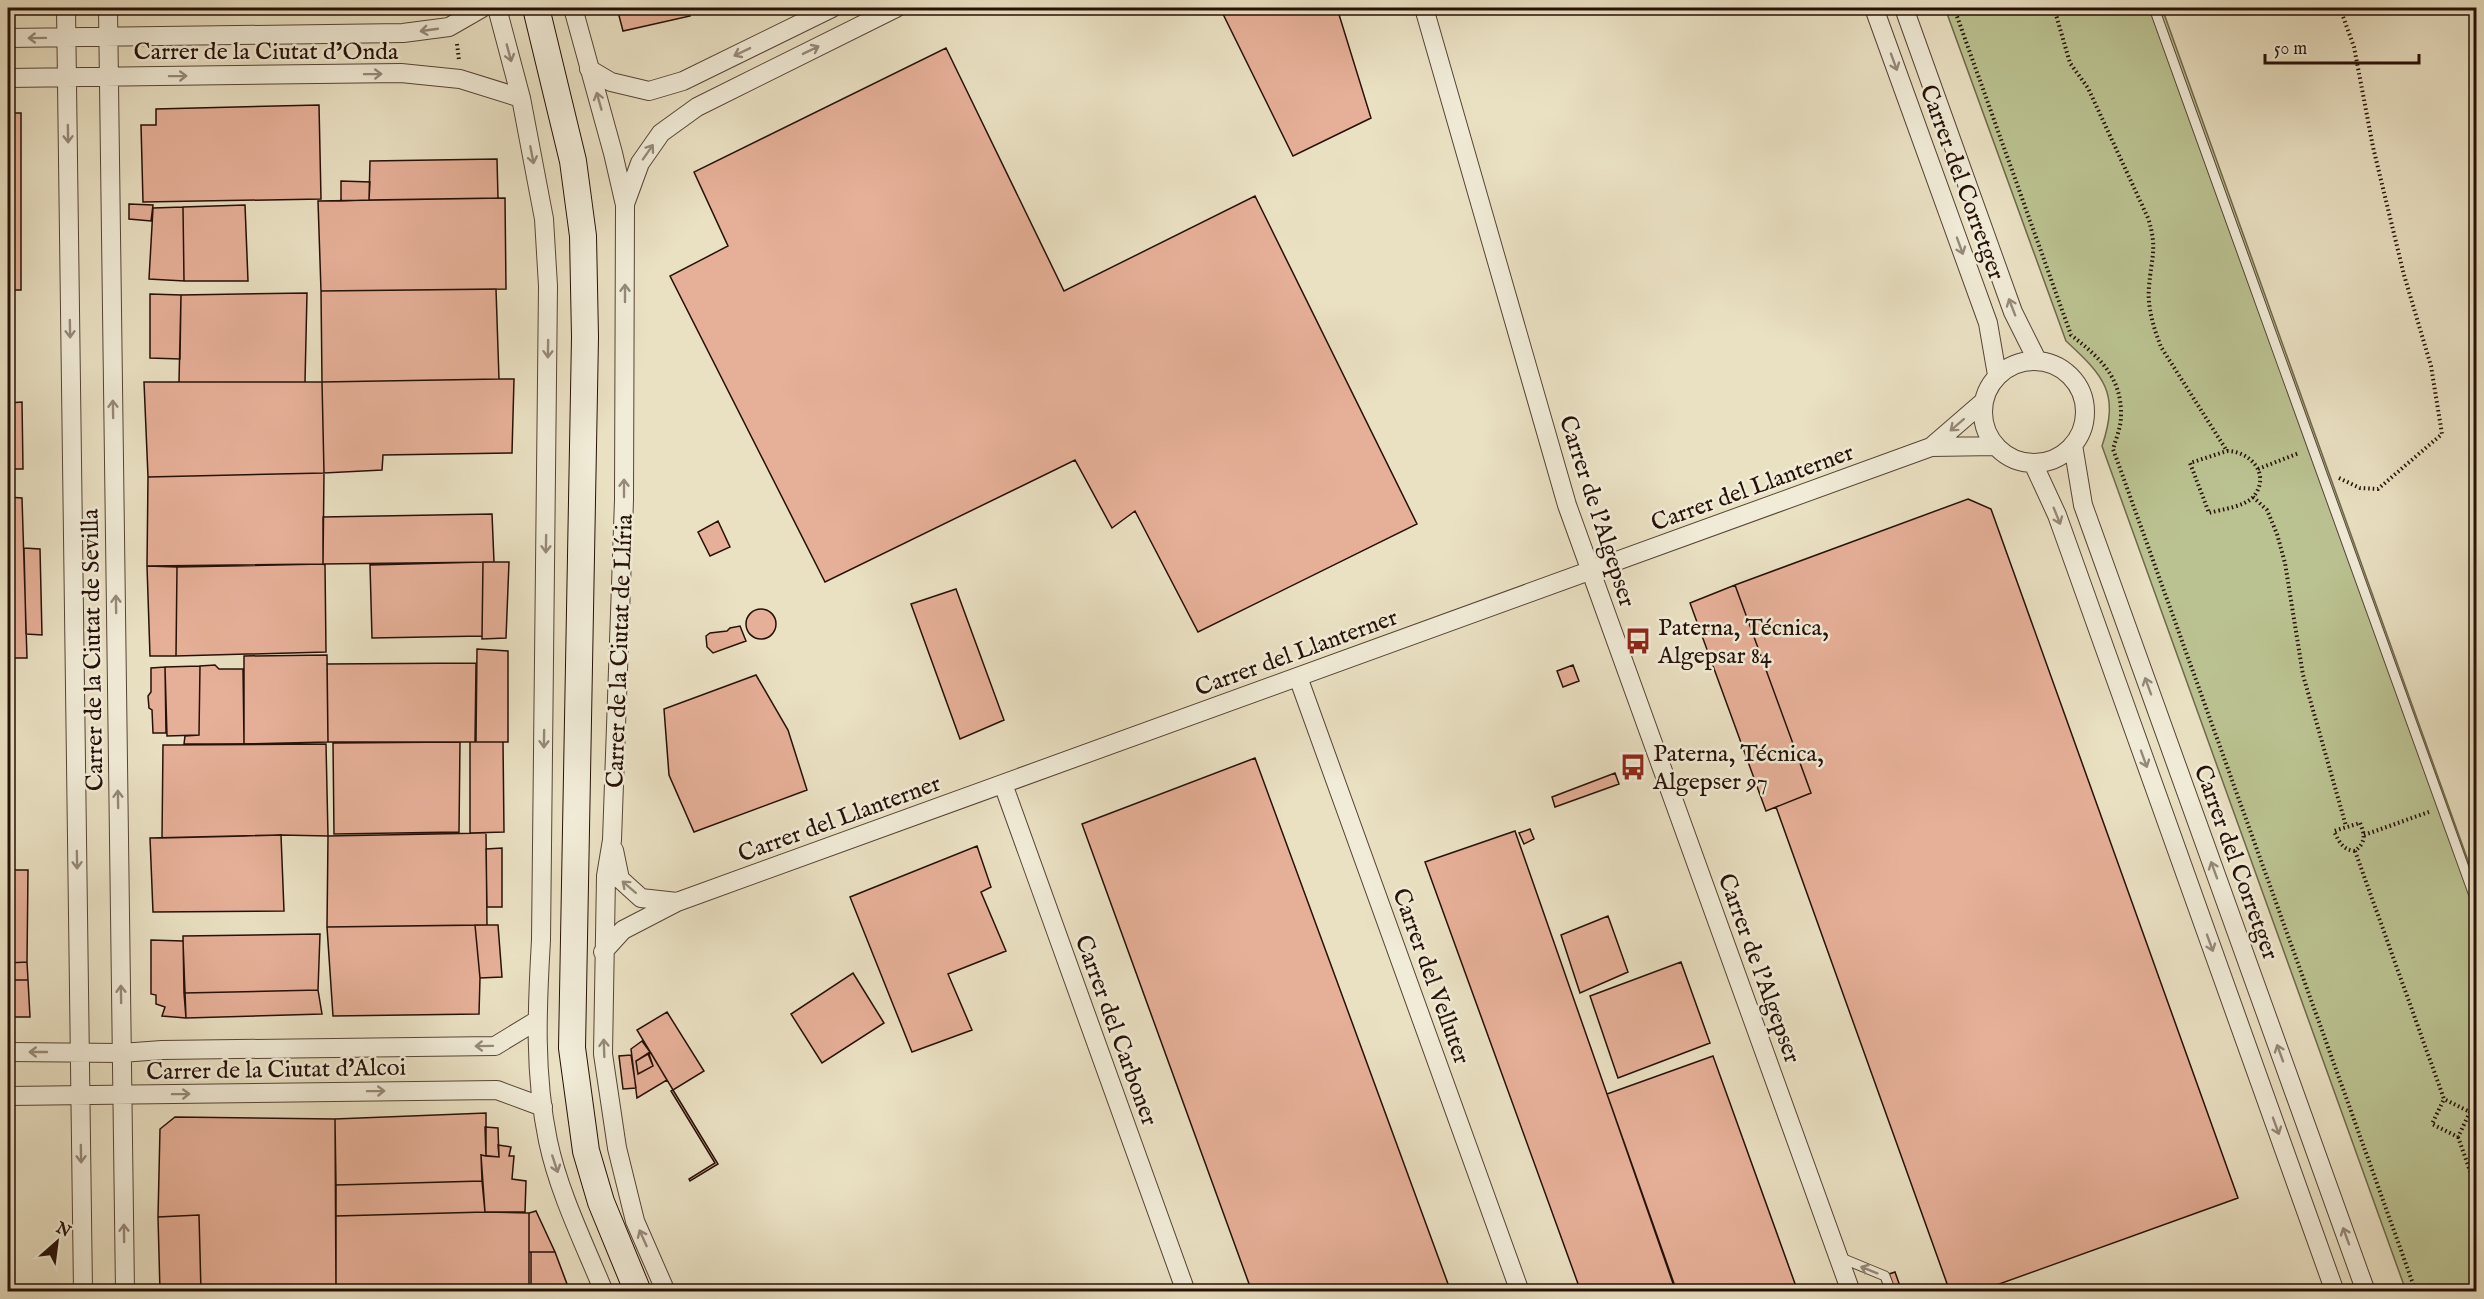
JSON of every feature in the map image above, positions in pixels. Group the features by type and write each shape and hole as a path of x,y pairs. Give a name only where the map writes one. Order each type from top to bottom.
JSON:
{"street":[{"name":"Carrer de la Ciutat de Sevilla","path":"66,8 83,1292"},
{"name":"Carrer de la Ciutat de Sevilla","path":"108,8 125,1292"},
{"name":"Carrer de la Ciutat d’Onda","path":"8,38 403,33 449,27 482,8"},
{"path":"497,8 521,98 544,219 548,286 541,940 536,1021 543,1107 548,1143 570,1210 604,1292"},
{"name":"Carrer de la Ciutat de Llíria","path":"536,8 573,161 583,237 585,337 572,1048 586,1151 602,1202 638,1292"},
{"name":"Carrer de la Ciutat de Llíria","path":"573,8 625,205 624,500 612,840 606,876 603,952 603,1053 617,1148 635,1221 666,1292"},
{"path":"589,69 611,82 649,91 684,81 832,8"},
{"path":"625,205 640,163 661,133 697,106 896,8"},
{"name":"Carrer de l'Algepser","path":"1424,8 1567,505 1851,1292"},
{"name":"Carrer del Corretger","path":"1874,8 1988,323 1998,375"},
{"name":"Carrer del Corretger","path":"1904,8 2013,312 2037,360"},
{"name":"Carrer de la Ciutat d’Onda","path":"8,78 109,75 401,74 460,79 521,98"},
{"path":"2037,360 2053,364 2067,372 2081,392 2085,416 2082,432 2073,446 2055,458 2033,463 2019,461 1996,446 1983,418 1983,402 1998,375 2022,362 2037,360"},
{"name":"Carrer del Llanterner","path":"1931,447 1983,402"},
{"name":"Carrer del Llanterner","path":"603,952 622,930 677,902 1931,447 1996,446"},
{"name":"Carrer del Corretger","path":"2073,446 2083,505 2366,1292"},
{"path":"2033,463 2061,526 2335,1292"},
{"name":"Carrer del Velluter","path":"1298,677 1520,1292"},
{"name":"Carrer del Carboner","path":"1003,784 1186,1292"},
{"name":"Carrer del Llanterner","path":"612,840 620,879 641,898 677,902"},
{"name":"Carrer de la Ciutat d'Alcoi","path":"8,1052 121,1053 162,1050 495,1046 536,1021"},
{"name":"Carrer de la Ciutat d'Alcoi","path":"8,1096 497,1090 543,1107"}],"lane":[{"path":"2154,8 2476,901"},
{"path":"1839,1257 1885,1276 1891,1292"}],"path":[{"path":"1954,8 2071,335 2100,358 2118,389 2121,418 2113,448 2416,1292"},
{"path":"2033,8 2035,12 2048,8"},
{"path":"2054,8 2070,63 2088,88 2155,238 2148,290 2154,329 2161,347 2227,451"},
{"path":"2258,468 2312,448 2329,474 2360,488 2378,489 2442,434 2431,366 2404,275 2373,147 2354,47 2340,8"},
{"path":"449,27 459,50 460,79"},
{"path":"2227,451 2239,451 2251,459 2258,468 2259,483 2253,497 2245,502 2209,513 2190,463 2227,451"},
{"path":"2253,497 2266,510 2280,544 2303,675 2346,826"},
{"path":"2364,835 2442,807"},
{"path":"2360,823 2364,835 2362,845 2355,851 2348,850 2340,843 2334,831 2360,823"},
{"path":"2355,851 2444,1100 2433,1124 2458,1137 2476,1188"},
{"path":"2444,1100 2470,1112 2458,1137"}],"green space":[{"path":"1945,8 2162,8 2476,883 2476,1291 2406,1291 2102,446 2109,412 2109,399 2105,387 2090,365 2066,341"}],"building":[{"path":"617,8 687,8 690,16 623,31"},
{"path":"1220,8 1337,8 1371,118 1293,156"},
{"path":"946,48 1064,291 1255,196 1417,524 1198,632 1135,511 1112,528 1075,460 825,582 670,276 728,246 694,172"},
{"path":"319,105 321,199 143,202 141,125 156,125 156,109"},
{"path":"8,113 21,113 21,290 8,290"},
{"path":"497,159 498,198 369,200 370,161"},
{"path":"341,181 370,182 369,200 341,201"},
{"path":"505,198 506,289 321,291 318,201"},
{"path":"129,204 153,205 151,221 129,219"},
{"path":"245,205 248,281 184,281 183,207"},
{"path":"183,207 184,281 149,279 153,208"},
{"path":"496,289 499,379 322,382 321,291"},
{"path":"307,293 305,382 179,382 181,295"},
{"path":"150,294 181,295 180,359 150,358"},
{"path":"514,379 512,453 383,455 382,470 324,473 322,382"},
{"path":"144,382 322,382 324,473 148,477"},
{"path":"22,402 23,469 8,469 8,403"},
{"path":"324,473 323,564 147,566 148,477"},
{"path":"8,497 22,498 27,658 8,658"},
{"path":"1968,499 1991,509 2238,1198 1977,1292 1950,1292 1776,807 1811,793 1735,585"},
{"path":"492,514 494,562 323,564 323,517"},
{"path":"718,521 730,547 710,556 698,532"},
{"path":"24,548 40,549 42,635 26,634"},
{"path":"483,562 509,562 506,638 482,639"},
{"path":"483,562 482,636 372,638 370,565"},
{"path":"325,565 326,652 176,656 177,567"},
{"path":"147,566 177,567 176,656 150,656"},
{"path":"1735,585 1811,793 1766,811 1690,603"},
{"path":"956,589 1004,720 960,739 911,604"},
{"path":"761,609 772,613 776,624 772,635 761,639 750,635 746,624 750,613"},
{"path":"740,626 746,641 713,653 707,647 706,636 710,633 727,631"},
{"path":"477,649 508,651 508,742 476,742"},
{"path":"327,655 328,742 244,744 244,656"},
{"path":"476,663 475,742 328,742 327,664"},
{"path":"215,665 219,669 243,669 244,744 184,744 185,736 199,735 200,666"},
{"path":"1573,665 1579,681 1563,687 1557,671"},
{"path":"200,666 199,735 167,736 165,667"},
{"path":"165,667 166,733 153,733 152,710 149,708 148,696 151,692 151,668"},
{"path":"756,675 788,730 807,790 694,832 669,775 664,709"},
{"path":"8,715 12,839 8,839"},
{"path":"460,742 459,832 334,834 333,743"},
{"path":"470,742 503,742 504,832 470,833"},
{"path":"326,744 328,836 162,838 163,745"},
{"path":"1255,758 1451,1292 1252,1292 1082,824"},
{"path":"1615,773 1619,784 1555,807 1552,797"},
{"path":"1530,829 1534,839 1524,844 1519,833"},
{"path":"1515,831 1676,1292 1581,1292 1425,862"},
{"path":"486,833 487,925 327,927 328,836"},
{"path":"281,835 284,911 153,912 150,838"},
{"path":"977,846 991,887 981,892 1006,951 948,974 972,1030 912,1052 850,897"},
{"path":"502,848 502,907 487,907 486,849"},
{"path":"8,870 28,870 27,962 8,963"},
{"path":"1608,916 1628,972 1580,993 1561,935"},
{"path":"475,925 480,978 479,1014 333,1016 327,927"},
{"path":"475,925 498,925 502,977 480,978"},
{"path":"320,934 318,990 184,993 183,936"},
{"path":"151,940 183,941 186,1018 162,1016 165,1007 156,1004 156,995 151,994"},
{"path":"27,962 28,980 8,980 8,963"},
{"path":"1681,962 1710,1043 1618,1078 1590,996"},
{"path":"853,973 884,1023 822,1063 791,1014"},
{"path":"8,980 28,980 30,1017 8,1017"},
{"path":"318,990 322,1014 186,1018 184,993"},
{"path":"667,1012 704,1071 673,1090 637,1030"},
{"path":"642,1041 650,1052 636,1061 638,1074 653,1066 649,1054 651,1053 667,1080 637,1098 631,1049"},
{"path":"648,1054 653,1066 638,1074 636,1061"},
{"path":"631,1055 636,1088 623,1089 619,1056"},
{"path":"1713,1056 1798,1292 1677,1292 1607,1094"},
{"path":"673,1090 718,1164 690,1181 689,1179 715,1163 671,1091"},
{"path":"486,1113 486,1156 481,1155 482,1181 336,1185 335,1119"},
{"path":"175,1117 335,1119 336,1292 201,1292 199,1215 158,1217 160,1129"},
{"path":"485,1127 498,1128 499,1157 486,1156"},
{"path":"498,1145 511,1147 509,1156 514,1156 512,1179 526,1181 525,1212 485,1212 481,1155 499,1157"},
{"path":"482,1181 485,1212 336,1216 336,1185"},
{"path":"536,1211 555,1252 529,1252 529,1213"},
{"path":"529,1213 529,1292 336,1292 336,1216"},
{"path":"199,1215 201,1292 160,1292 158,1217"},
{"path":"531,1252 555,1252 570,1292 531,1292"},
{"path":"1895,1272 1901,1289 1895,1291 1889,1274"},
{"path":"1947,1285 1950,1292 1929,1292"}],"place":[{"name":"Paterna, Técnica, Algepsar 84","path":"1638,641"},
{"name":"Paterna, Técnica, Algepser 97","path":"1633,767"}]}
